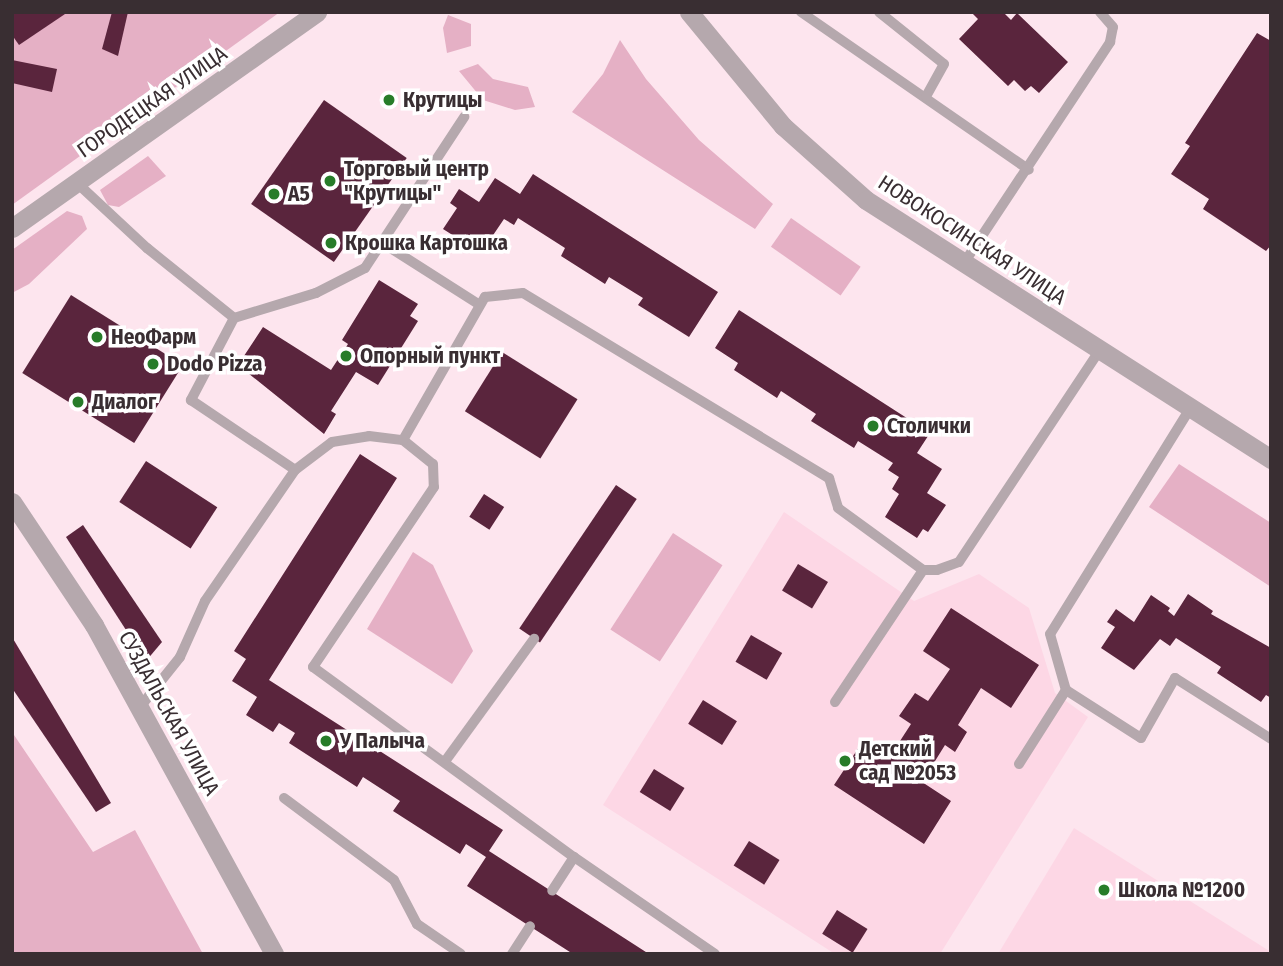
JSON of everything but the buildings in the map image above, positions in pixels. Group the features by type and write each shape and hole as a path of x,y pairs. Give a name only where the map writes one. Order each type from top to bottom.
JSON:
{"street":[{"name":"ГОРОДЕЦКАЯ УЛИЦА","path":"12,228 317,12"},
{"name":"НОВОКОСИНСКАЯ УЛИЦА","path":"689,12 747,87 817,160 866,200 1271,459"},
{"name":"СУЗДАЛЬСКАЯ УЛИЦА","path":"12,502 141,707 274,954"}],"lane":[{"path":"800,12 926,96 1029,170"},
{"path":"879,12 944,64 926,96"},
{"path":"964,263 1029,170 1111,42 1113,27 1100,12"},
{"path":"295,470 191,400 234,318 316,293 365,268 464,117"},
{"path":"77,183 147,248 234,318"},
{"path":"381,242 480,304"},
{"path":"403,440 485,297 523,293 830,478 838,509 923,570"},
{"path":"835,702 923,570 959,562 1100,350"},
{"path":"1191,407 1050,634 1066,690 1141,738 1175,678 1271,739"},
{"path":"141,707 180,657 205,601 295,470 332,442 369,436 403,440 433,464 434,487 313,667 446,760 574,857 715,954"},
{"path":"446,760 534,639"},
{"path":"1019,764 1066,690"},
{"path":"284,798 394,880 416,924 461,954"},
{"path":"552,891 574,857"},
{"path":"512,954 530,926"}],"shaded area":[{"path":"12,12 280,12 12,205"},
{"path":"448,15 471,24 471,46 447,53 443,28"},
{"path":"620,40 646,79 699,140 773,204 755,229 572,112 603,74"},
{"path":"478,64 493,79 528,87 535,107 515,110 483,100 459,71"},
{"path":"148,156 166,176 119,207 108,205 100,190"},
{"path":"67,211 82,216 87,229 29,284 12,293 12,250"},
{"path":"791,218 861,267 841,295 771,247"},
{"path":"1179,464 1271,523 1271,587 1149,507"},
{"name":"Детский сад №2053","path":"784,512 914,601 979,574 1029,608 1055,693 1088,717 940,954 835,954 603,805"},
{"path":"673,533 722,565 660,662 610,629"},
{"path":"413,552 433,565 473,651 452,684 367,629"},
{"path":"12,732 93,852 135,830 203,954 12,954"},
{"name":"Школа №1200","path":"1074,828 1271,952 1271,954 998,954"}],"place":[{"name":"Крутицы","path":"389,100"},
{"name":"Торговый центр \"Крутицы\"","path":"330,181"},
{"name":"А5","path":"274,194"},
{"name":"Крошка Картошка","path":"331,243"},
{"name":"НеоФарм","path":"97,337"},
{"name":"Опорный пункт","path":"346,356"},
{"name":"Dodo Pizza","path":"153,364"},
{"name":"Диалог","path":"78,402"},
{"name":"Столички","path":"873,426"},
{"name":"У Палыча","path":"326,741"},
{"name":"Детский сад №2053","path":"845,761"},
{"name":"Школа №1200","path":"1104,890"}]}
